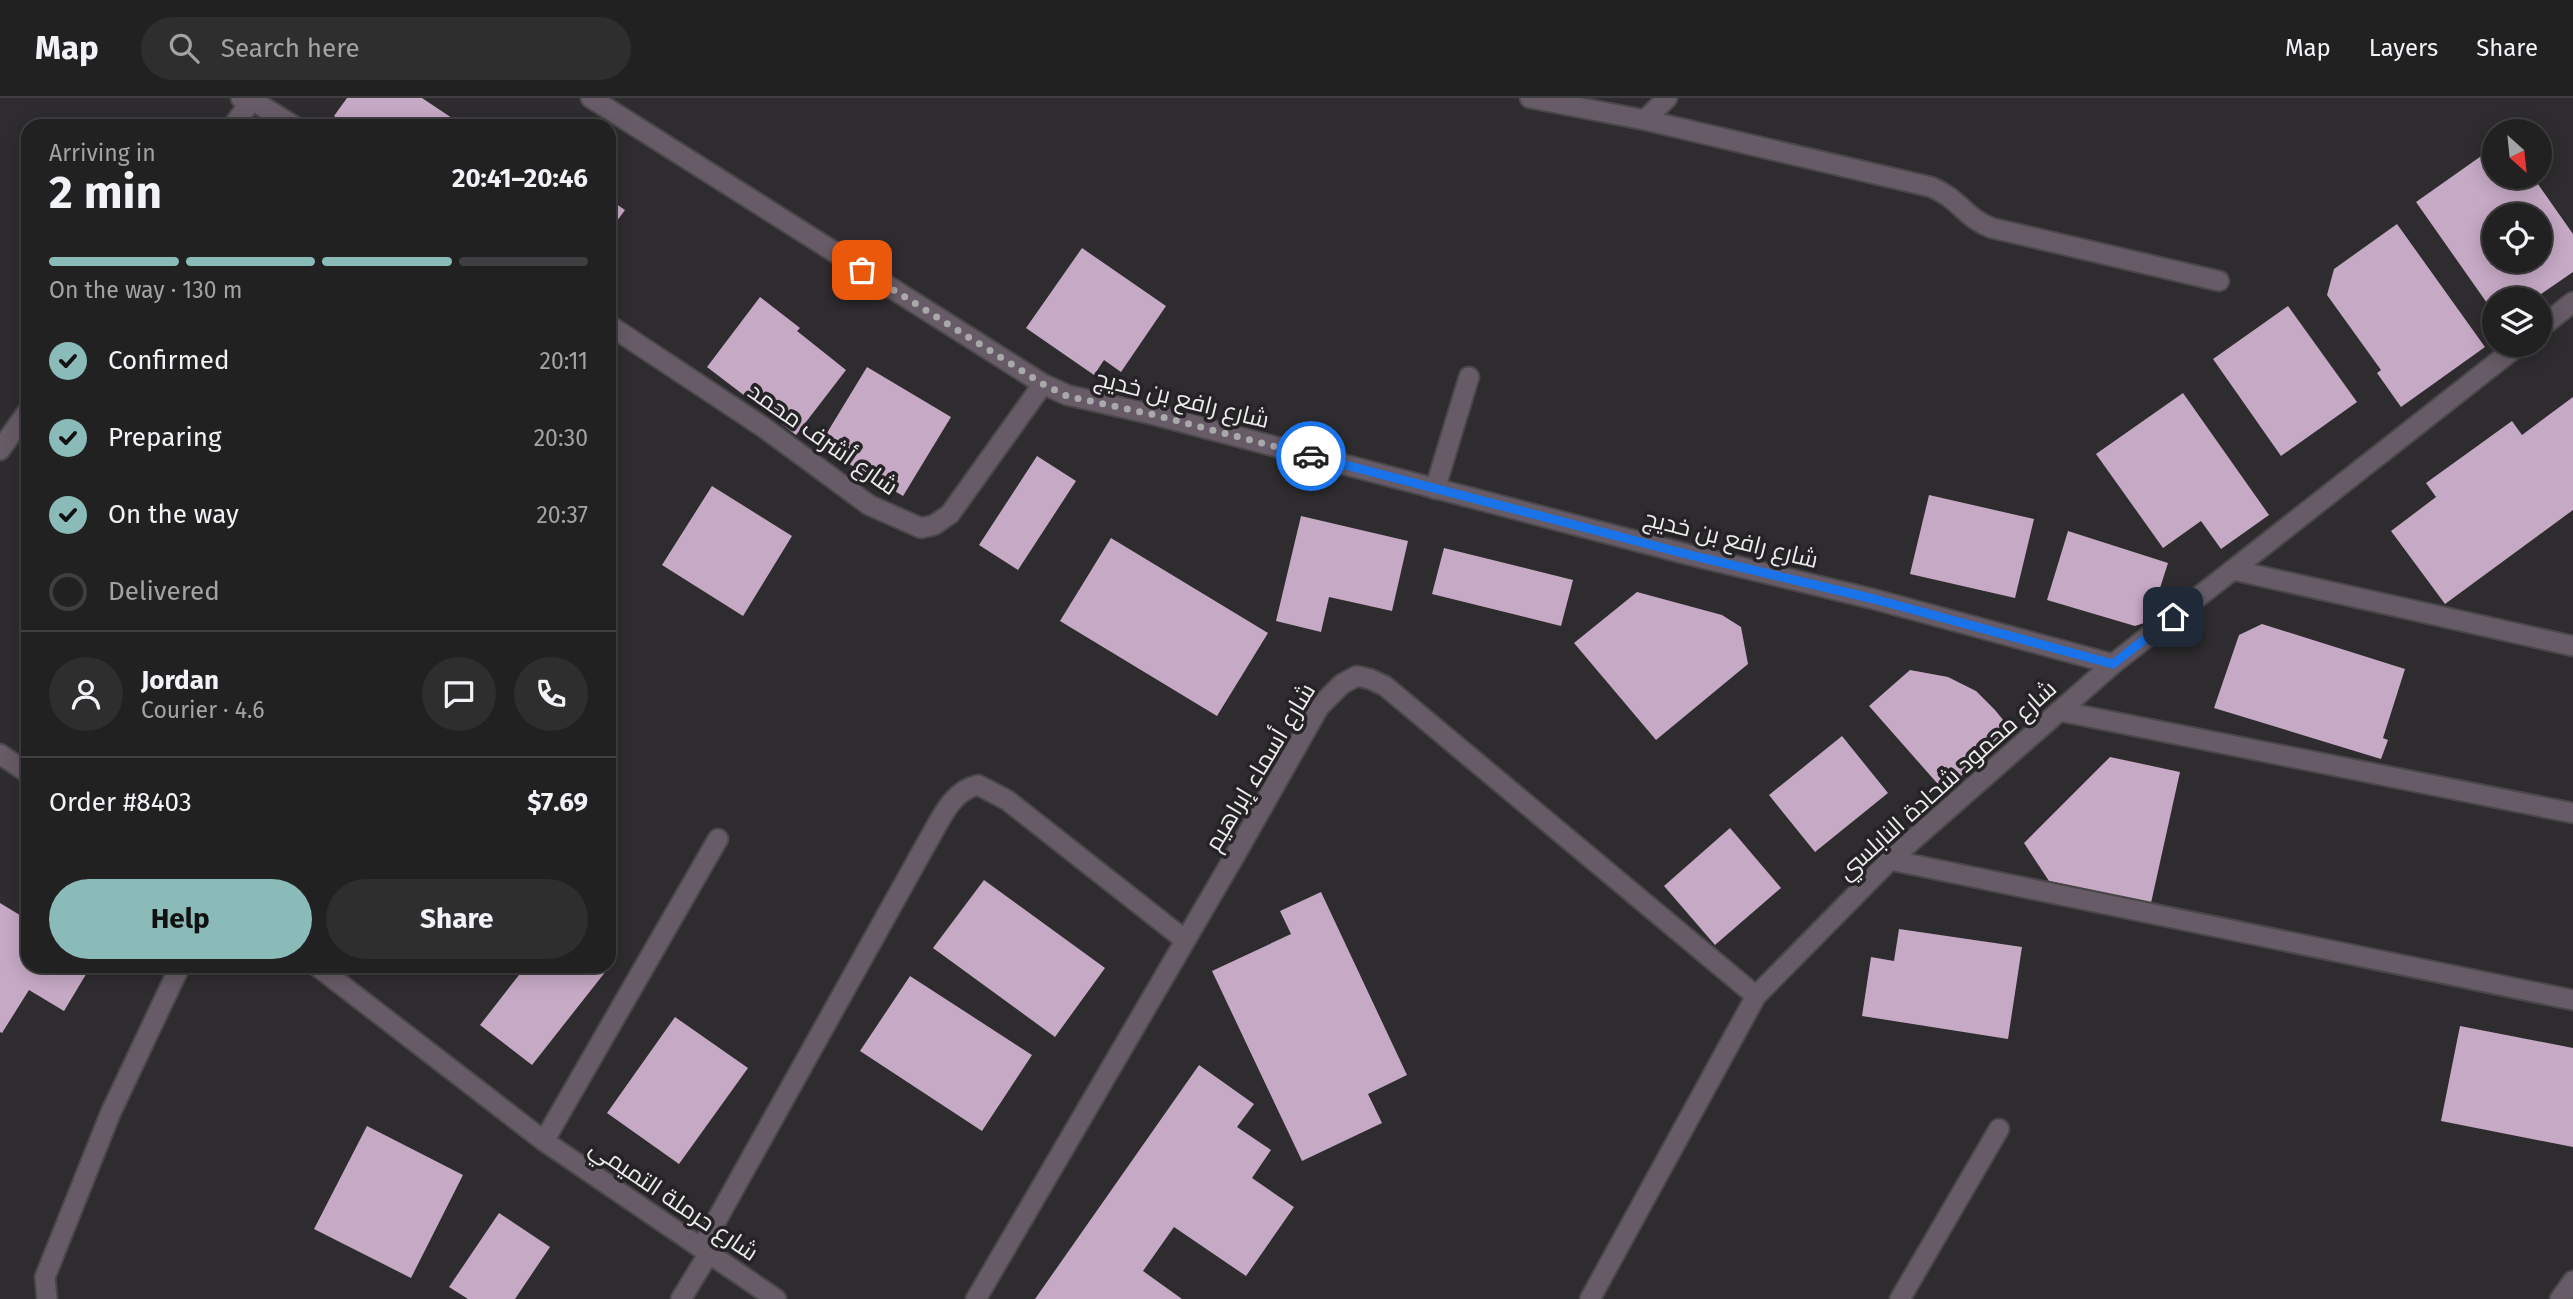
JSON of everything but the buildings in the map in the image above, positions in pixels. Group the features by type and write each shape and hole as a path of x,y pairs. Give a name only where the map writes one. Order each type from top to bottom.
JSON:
{"street":[{"name":"شارع رافع بن خديج","path":"591,98 1043,384 1067,396 1155,415 1686,554 1874,599 2113,664"},
{"path":"1530,98 1645,120 1931,187 1952,197 1968,214 1992,228 2219,281"},
{"path":"1645,120 1667,98"},
{"path":"237,119 249,99 282,119"},
{"path":"2552,319 2573,302"},
{"name":"شارع أشرف محمد","path":"616,330 763,427 869,505 921,528 934,525 950,514 1043,384"},
{"name":"شارع محمود شحادة النابلسي","path":"1590,1299 1756,996 1890,860 2113,664 2504,357"},
{"path":"1435,489 1469,377"},
{"path":"0,450 21,421"},
{"path":"2233,570 2573,646"},
{"name":"شارع أسماء إبراهيم","path":"976,1299 1319,708 1342,684 1357,676 1385,686 1756,996"},
{"path":"2059,711 2573,813"},
{"path":"0,754 21,769"},
{"path":"681,1299 929,839 956,795 966,788 978,785 1007,800 1185,940"},
{"path":"544,1141 718,839"},
{"path":"1890,860 2573,1000"},
{"path":"47,1299 45,1277 65,1226 111,1112 177,973"},
{"name":"شارع حرملة التميمي","path":"326,973 544,1141 776,1299"},
{"path":"1900,1299 1999,1129"},
{"path":"2560,1299 2573,1280"}],"way so far":[{"path":"862,270 1043,384 1067,396 1155,415 1311,456"}],"route":[{"path":"1311,456 1686,554 1874,599 2113,664 2173,617"}]}
